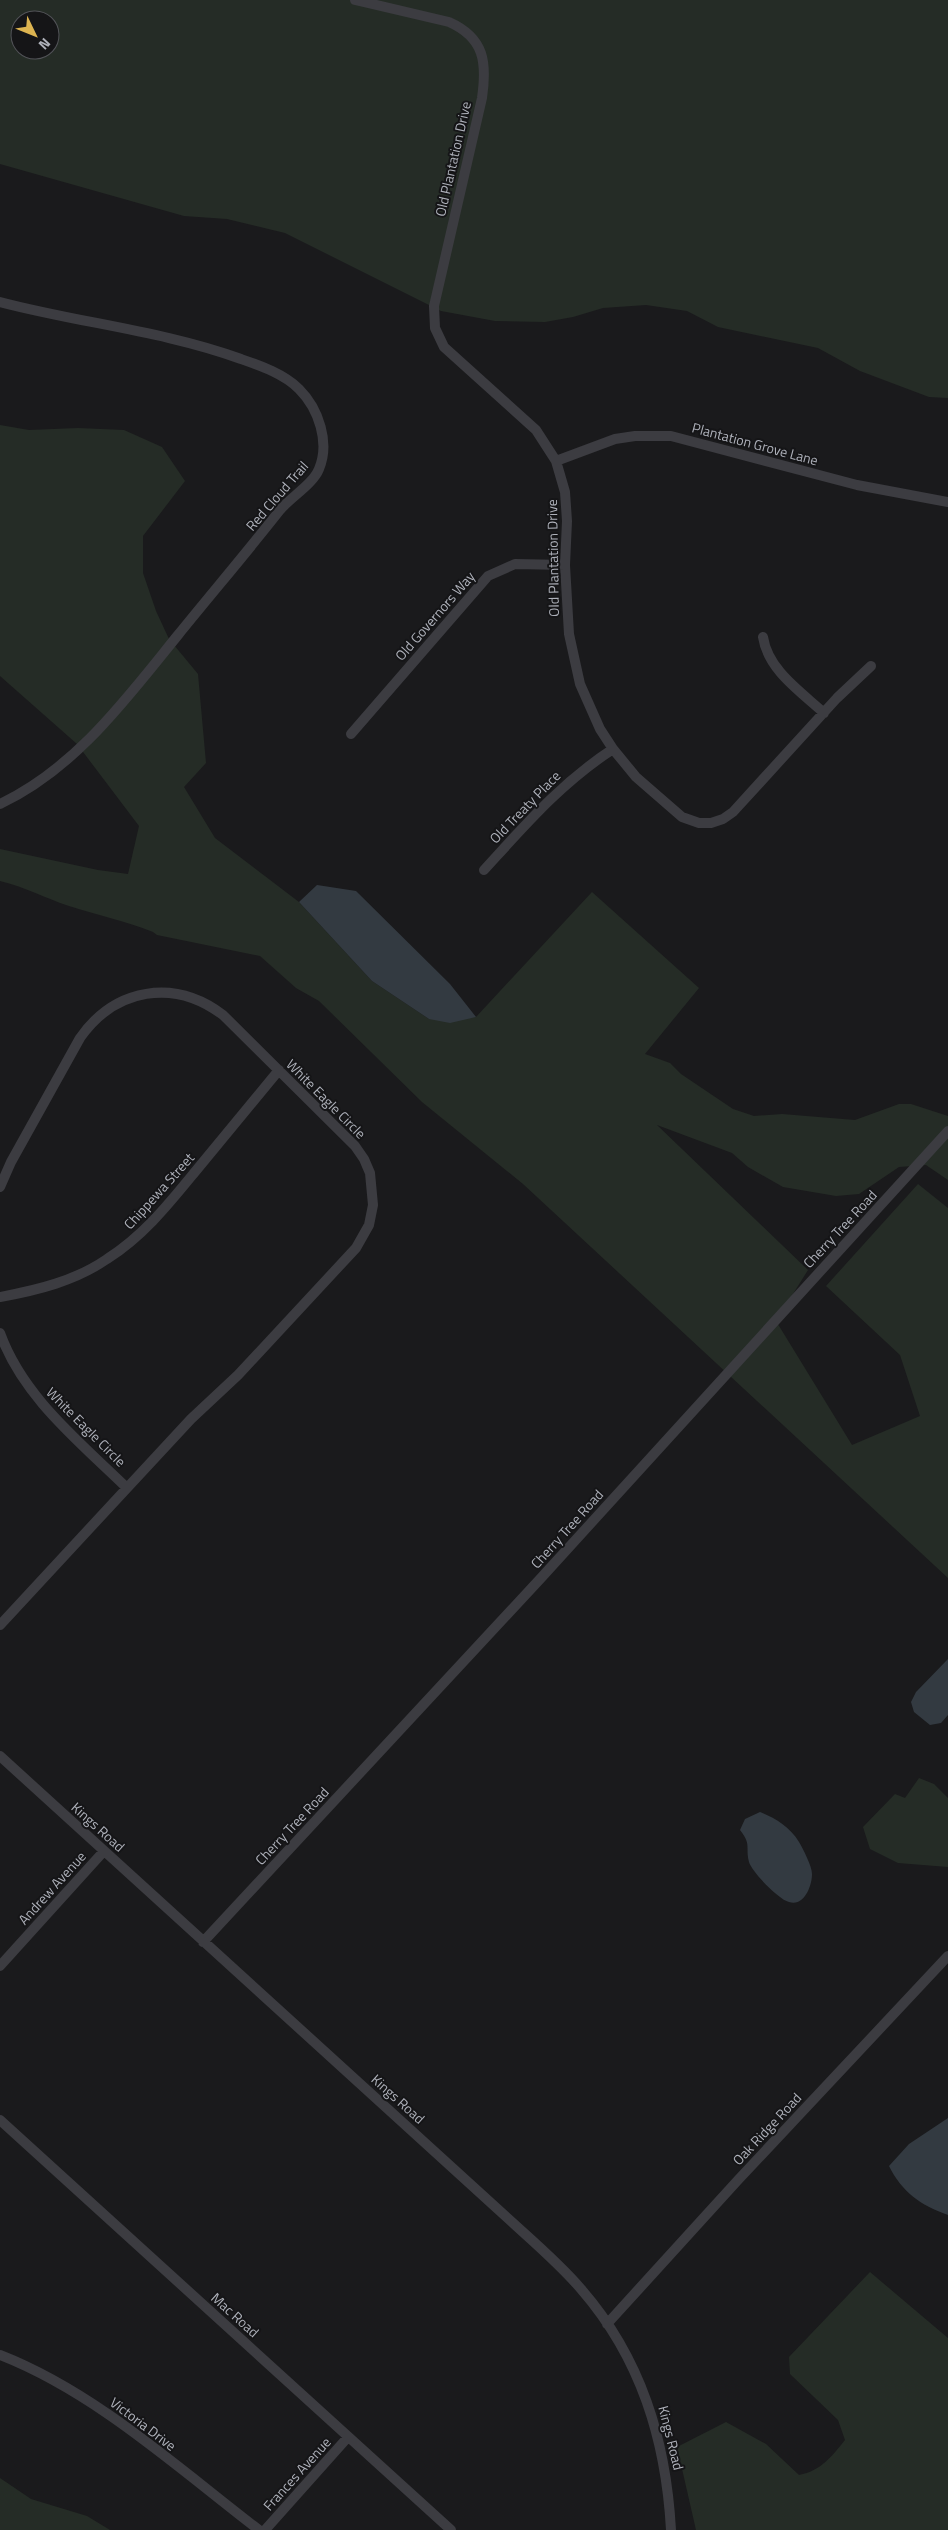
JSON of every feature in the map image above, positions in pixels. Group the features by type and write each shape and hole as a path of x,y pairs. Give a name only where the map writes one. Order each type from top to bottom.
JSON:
{"street":[{"name":"Old Plantation Drive","path":"355,0 449,22 466,31 480,52 485,74 482,98 434,306 435,328 444,348 536,430 556,461 565,492 567,521 565,565 567,621 573,659 590,708 613,749 636,777 682,817 693,822 711,823 723,819 733,812 824,712 871,666"},
{"name":"Red Cloud Trail","path":"0,302 195,344 224,352 280,375 308,400 320,427 324,449 316,476 285,504 91,738 54,771 0,804"},
{"name":"Plantation Grove Lane","path":"556,461 615,439 635,436 671,436 857,485 948,502"},
{"name":"Old Governors Way","path":"351,734 488,576 497,570 516,564 565,565"},
{"path":"763,637 767,652 779,672 824,712"},
{"name":"Old Treaty Place","path":"484,870 543,804 588,765 613,749"},
{"name":"White Eagle Circle","path":"0,1187 11,1162 80,1038 102,1014 125,1000 151,993 169,993 198,999 223,1015 355,1146 364,1159 373,1189 373,1205 369,1225 356,1248 238,1375 191,1419 0,1625"},
{"name":"Chippewa Street","path":"0,1297 28,1292 64,1281 90,1270 126,1246 159,1216 279,1070"},
{"name":"Cherry Tree Road","path":"203,1942 555,1564 948,1131"},
{"name":"White Eagle Circle","path":"0,1333 9,1356 36,1396 54,1417 127,1488"},
{"name":"Kings Road","path":"0,1756 563,2269 608,2324 624,2350 653,2416 664,2464 671,2530"},
{"name":"Andrew Avenue","path":"0,1966 104,1851"},
{"name":"Oak Ridge Road","path":"608,2324 725,2194 948,1956"},
{"name":"Mac Road","path":"0,2120 451,2530"},
{"name":"Victoria Drive","path":"0,2355 49,2377 86,2398 259,2530"},
{"name":"Frances Avenue","path":"265,2530 348,2437"}],"shaded area":[{"path":"0,0 948,0 948,398 929,397 860,371 818,348 718,327 687,311 646,305 603,308 573,317 545,322 495,321 441,311 285,233 227,219 184,216 0,164"},
{"path":"0,425 29,430 78,428 124,430 162,447 185,481 143,536 143,573 156,611 169,639 198,674 206,763 184,787 215,838 299,902 372,981 429,1019 476,1017 592,892 699,988 645,1054 670,1063 681,1074 733,1109 754,1116 782,1114 855,1120 899,1104 911,1104 948,1116 948,1180 926,1165 899,1167 859,1194 836,1196 783,1187 748,1167 732,1153 657,1125 808,1270 776,1321 852,1445 920,1416 900,1355 826,1286 918,1184 948,1208 948,1578 523,1184 422,1102 319,1001 296,988 260,956 157,935 122,921 69,906 0,881 0,849 98,870 128,874 139,826 77,744 0,676"},
{"path":"317,885 356,891 450,984 476,1017 450,1023 429,1019 372,981 299,902"},
{"path":"948,1659 948,1715 941,1723 930,1725 914,1712 911,1702 916,1692"},
{"path":"919,1778 934,1784 948,1798 948,1867 898,1863 870,1849 863,1827 895,1794 905,1798"},
{"path":"760,1812 787,1827 799,1842 807,1858 812,1871 812,1879 809,1889 803,1899 799,1901 789,1902 772,1891 749,1862 747,1843 740,1830 745,1819"},
{"path":"948,2118 948,2215 920,2202 906,2190 889,2166 909,2144"},
{"path":"870,2272 948,2338 948,2530 696,2530 677,2447 726,2422 766,2444 799,2475 820,2466 831,2457 845,2440 838,2420 790,2374 789,2357"},
{"path":"0,2478 31,2499 87,2516 110,2530 0,2530"}]}
